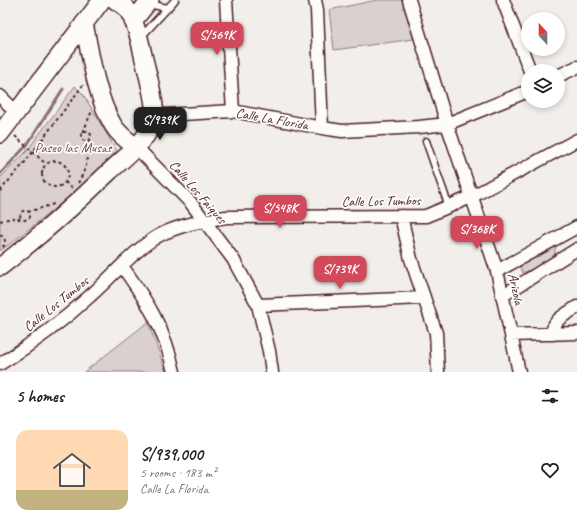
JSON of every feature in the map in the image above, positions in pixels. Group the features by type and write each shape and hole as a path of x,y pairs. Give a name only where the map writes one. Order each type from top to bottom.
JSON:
{"street":[{"path":"0,134 102,0"},
{"path":"0,267 83,198 136,147 148,132 154,116 149,78 133,22 127,9 115,0"},
{"path":"226,0 233,111"},
{"path":"315,0 317,10 322,128"},
{"name":"Arizola","path":"409,0 447,124 497,271 519,372"},
{"path":"503,0 527,64"},
{"path":"133,22 148,2"},
{"path":"84,23 94,70 113,126 122,136 136,147"},
{"path":"565,73 577,67"},
{"name":"Calle La Florida","path":"154,116 165,114 233,111 342,131 419,127 447,124 521,94"},
{"path":"0,96 17,113"},
{"name":"Calle Los Tumbos","path":"0,364 55,326 90,296 139,249 164,233 205,220 226,217 426,216 471,197 577,140"},
{"name":"Calle Los Faiques","path":"136,147 191,203 233,259 258,305 270,351 272,372"},
{"path":"400,216 411,259 436,333 438,372"},
{"path":"497,271 577,227"},
{"path":"562,236 565,257"},
{"path":"502,296 577,249"},
{"path":"122,266 146,299 160,326 172,359 174,372"},
{"path":"258,305 424,298"},
{"path":"553,334 552,328 557,321 577,307"},
{"path":"511,335 577,333"}],"lane":[{"path":"139,40 175,0"},
{"path":"148,2 168,8"},
{"path":"426,141 448,207"}],"path":[{"path":"0,191 94,70"},
{"path":"88,141 84,141 81,138 81,135 90,112 103,100"},
{"path":"70,192 85,168 87,159 88,141 91,135 89,132 83,132"},
{"path":"22,142 46,164"},
{"path":"52,161 59,161 64,165 68,170 68,177 64,183 58,186 52,186 46,182 43,177 43,170 46,164 52,161"},
{"path":"22,219 20,216 21,212 40,209 58,202"},
{"path":"0,221 12,218 25,220 30,217 28,212"},
{"path":"0,235 4,237 5,243 0,248"}],"green space":[{"path":"377,0 402,0 414,39 334,50 329,10"},
{"name":"Paseo las Musas","path":"75,86 83,94 120,156 0,251 0,178 26,152"},
{"path":"556,242 554,260 523,273 520,267 520,261"},
{"path":"148,322 166,372 84,372"}],"waterway":[{"path":"0,174 27,145 63,89"}]}
